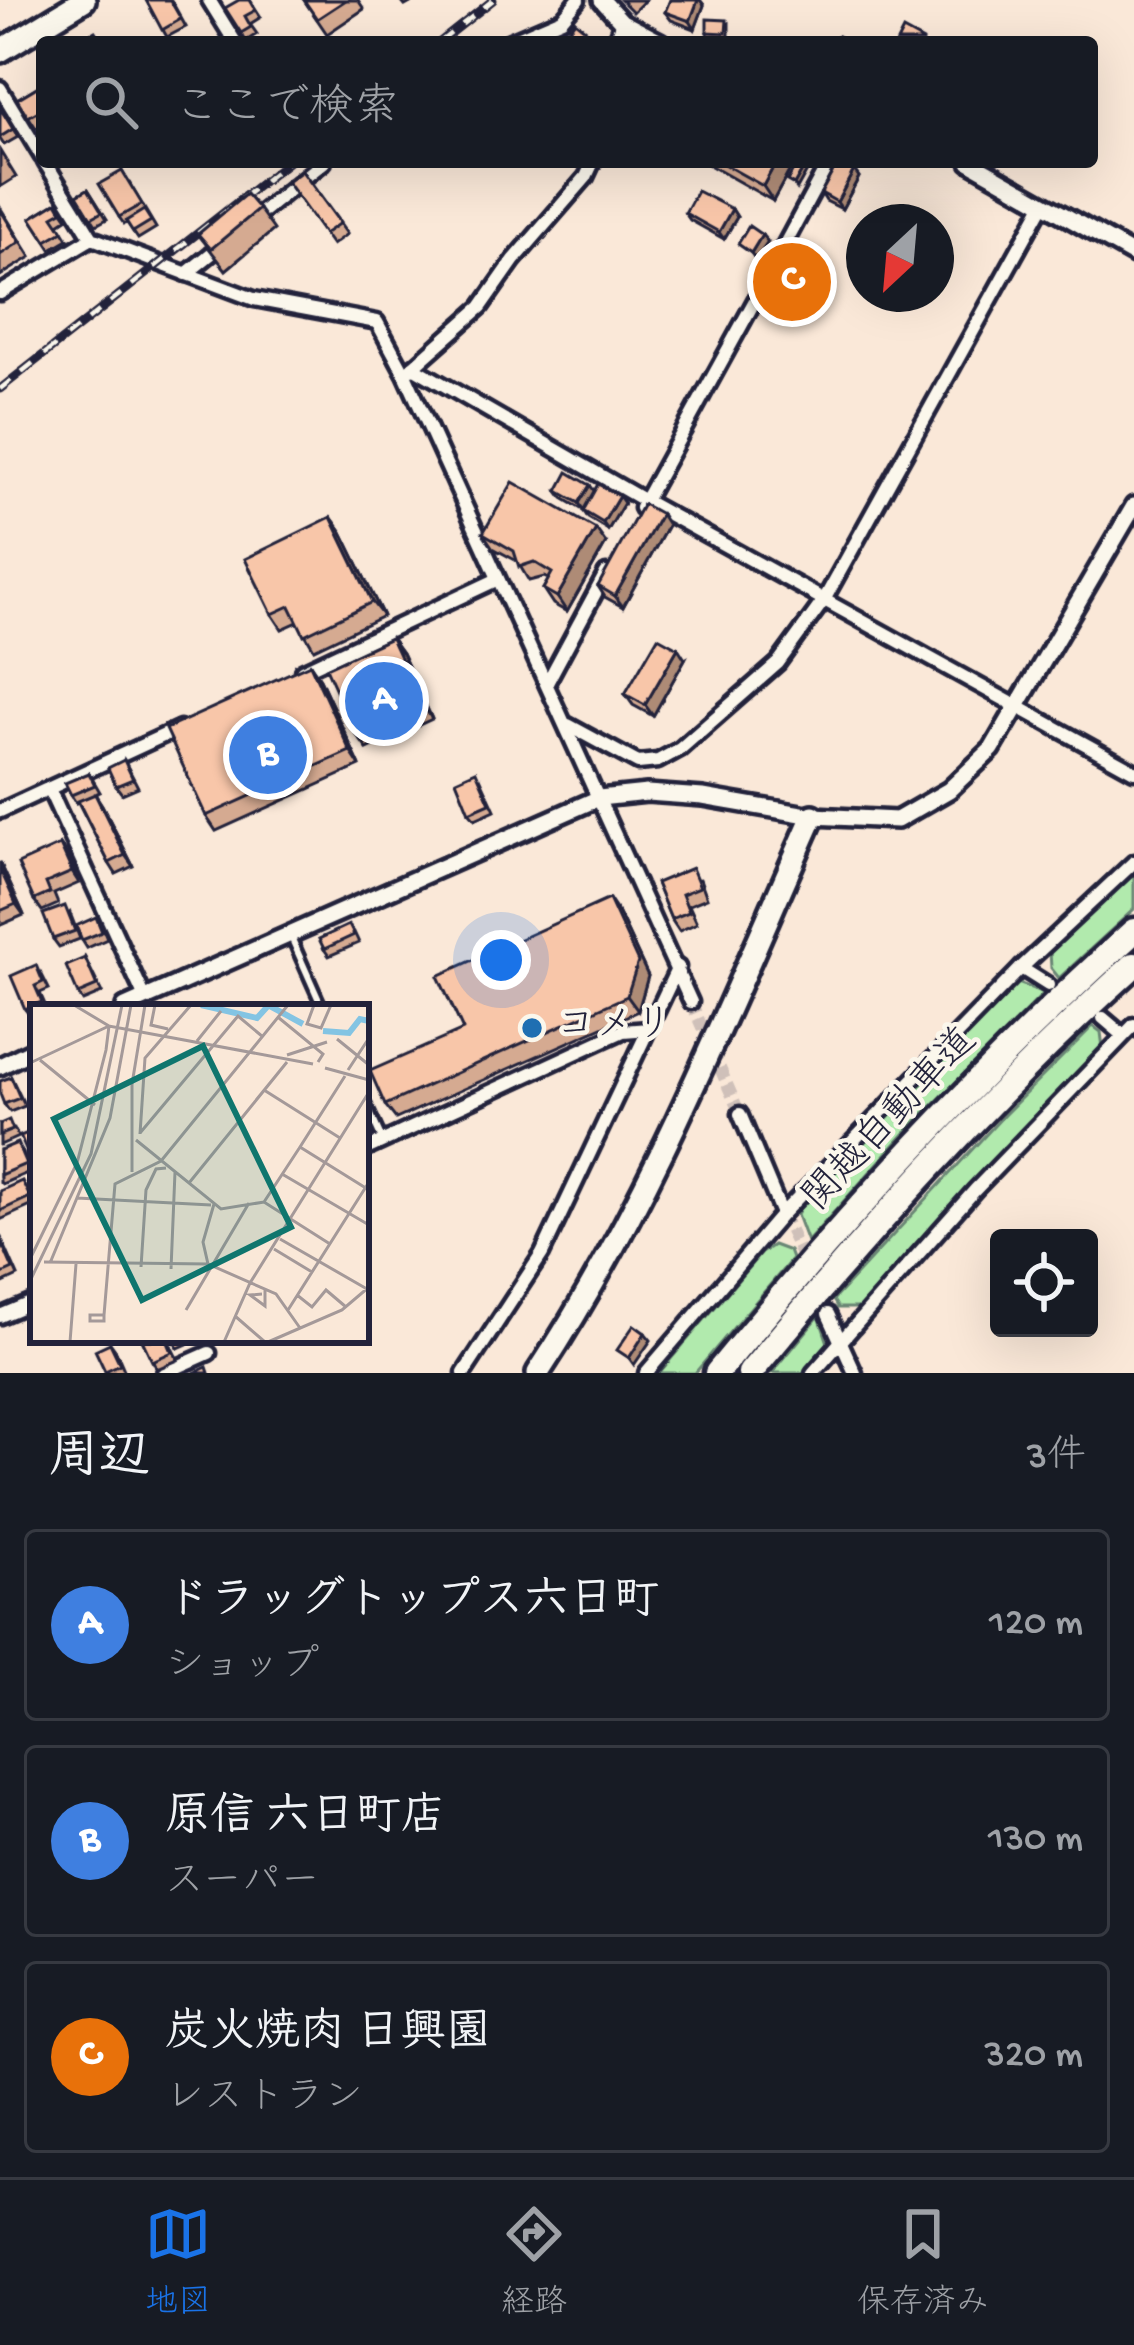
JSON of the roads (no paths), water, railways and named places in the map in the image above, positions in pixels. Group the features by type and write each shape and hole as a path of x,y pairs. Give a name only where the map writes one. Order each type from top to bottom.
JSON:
{"highway":[{"path":"0,50 84,0"},
{"path":"538,1373 590,1288 667,1139 813,816"},
{"name":"関越自動車道","path":"717,1373 926,1135 1008,1049 1134,931"},
{"name":"関越自動車道","path":"750,1373 933,1166 1134,964"}],"street":[{"path":"208,0 231,36"},
{"path":"522,36 562,19 578,0"},
{"path":"602,0 622,22 649,36"},
{"path":"616,36 622,22"},
{"path":"0,88 36,146"},
{"path":"49,168 92,238 254,299 377,322 409,370 496,580 691,1002"},
{"path":"185,274 317,168"},
{"path":"409,370 481,307 590,168"},
{"path":"634,521 827,168"},
{"path":"981,168 1134,254"},
{"path":"566,724 638,763 658,761 680,749 778,663 824,600 1043,203"},
{"path":"0,293 92,238"},
{"path":"409,370 1134,771"},
{"path":"132,1004 598,798 704,797 813,816 897,820 949,790 992,749 1134,506"},
{"path":"547,683 612,562"},
{"path":"293,675 496,580"},
{"path":"0,811 197,720"},
{"path":"49,789 145,998"},
{"path":"646,1373 782,1214 1021,968 1134,862"},
{"path":"464,1373 542,1254 678,968"},
{"path":"1021,968 1048,985"},
{"path":"813,1373 974,1190 1128,1030 1103,1018"},
{"path":"369,1148 623,1031 649,1029"},
{"path":"0,1066 30,1051"},
{"path":"740,1114 782,1214"},
{"path":"0,1316 30,1302"},
{"path":"828,1314 855,1373"},
{"path":"164,1373 209,1353"}],"lane":[{"path":"289,934 321,1004"},
{"path":"369,1111 383,1141"}],"tunnel":[{"path":"691,1002 740,1114"},
{"path":"782,1214 808,1270"}],"railway":[{"path":"448,36 493,0"},
{"path":"0,389 280,168"}],"place":[{"name":"炭火焼肉 日興園","path":"792,282"},
{"name":"ドラッグトップス六日町","path":"384,701"},
{"name":"原信 六日町店","path":"268,755"},
{"name":"コメリ","path":"532,1028"}]}
